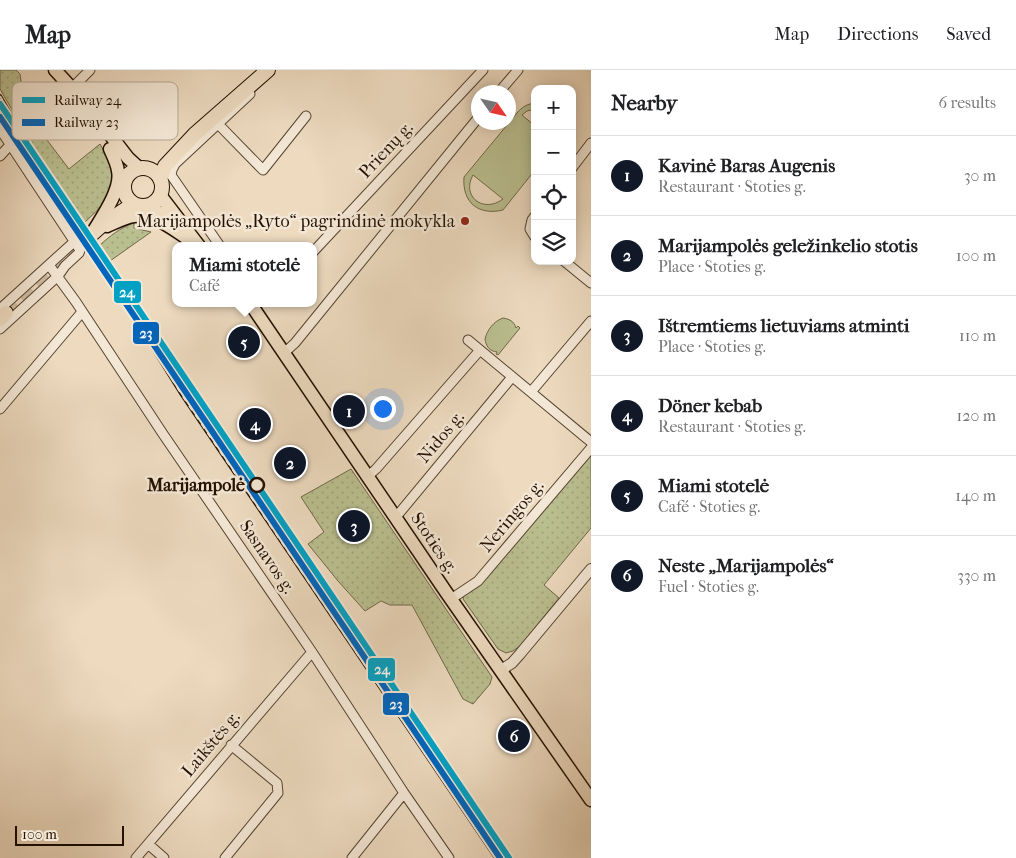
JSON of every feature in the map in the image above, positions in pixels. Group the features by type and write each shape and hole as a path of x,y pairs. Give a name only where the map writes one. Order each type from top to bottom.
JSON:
{"highway":[{"path":"160,179 165,166 195,134 268,70"},
{"path":"143,168 152,170 157,174 162,190 155,200 144,206 138,206 129,199 123,189 126,177 134,170 159,160 195,134"},
{"path":"95,231 129,199"}],"main road":[{"path":"55,70 66,82"},
{"path":"95,231 116,190 118,178 118,172 107,140"},
{"path":"114,140 128,158 143,168"},
{"path":"110,148 121,164 126,177"},
{"path":"155,200 194,242"},
{"path":"95,231 130,217 143,216 155,219 193,242"},
{"name":"Stoties g.","path":"256,307 284,353 451,600 591,800"}],"street":[{"path":"78,82 90,70"},
{"name":"Prienų g.","path":"317,248 483,70"},
{"path":"505,85 518,70"},
{"path":"217,242 171,172 175,164 254,91 256,80"},
{"path":"218,124 263,170 306,116"},
{"path":"284,353 295,343 471,127"},
{"path":"0,129 80,250 58,276 0,329"},
{"path":"576,163 591,143"},
{"path":"0,156 11,144"},
{"path":"2,314 75,241"},
{"name":"Sasnavos g.","path":"49,265 312,652 449,858"},
{"path":"569,265 591,284"},
{"path":"0,409 82,312"},
{"path":"531,392 591,321"},
{"path":"468,340 590,438"},
{"path":"368,477 480,350"},
{"name":"Nidos g.","path":"396,518 512,377"},
{"name":"Neringos g.","path":"451,600 478,581 591,448"},
{"path":"501,670 512,663 591,569"},
{"name":"Laikštės g.","path":"136,858 312,652"},
{"path":"225,858 278,794 277,783 231,745"},
{"path":"352,858 404,793"},
{"path":"148,844 164,858"}],"green space":[{"path":"0,70 16,70 20,74 21,82 12,82 12,110 0,89"},
{"path":"531,103 531,110 522,115 531,123 531,175 503,210 486,211 479,209 473,205 466,194 464,177 503,130 516,130 516,115 525,106","holes":["473,175 503,199 495,203 482,204 472,196 470,183"]},
{"path":"30,140 47,140 69,169 100,144 114,170 110,192 105,203 84,223"},
{"path":"134,223 134,228 151,232 110,261 100,245 124,227"},
{"path":"503,318 511,321 516,328 518,326 520,328 498,355 496,354 497,352 488,348 485,339 491,326"},
{"path":"591,456 591,528 544,585 559,598 520,646 506,653 498,649 463,599 464,595"},
{"path":"351,469 492,677 490,684 473,704 463,699 412,605 390,605 381,601 365,611 308,544 324,532 301,497"}],"tunnel":[{"path":"6,313 92,234"}],"railway":[{"path":"0,96 12,117"},
{"path":"25,140 73,224 96,257 182,395 496,858"}],"rail line":[{"name":"24","path":"0,104 12,122"},
{"name":"23","path":"0,117 12,135"},
{"name":"23","path":"16,140 500,858"},
{"name":"24","path":"24,140 509,858"}],"place":[{"name":"Marijampolės „Ryto“ pagrindinė mokykla","path":"465,221"},
{"name":"Miami stotelė","path":"244,342"},
{"name":"Kavinė Baras Augenis","path":"349,411"},
{"name":"Döner kebab","path":"255,424"},
{"name":"Marijampolės geležinkelio stotis","path":"290,463"},
{"name":"Marijampolė","path":"257,485"},
{"name":"Ištremtiems lietuviams atminti","path":"354,526"},
{"name":"Neste „Marijampolės“","path":"514,736"}]}
